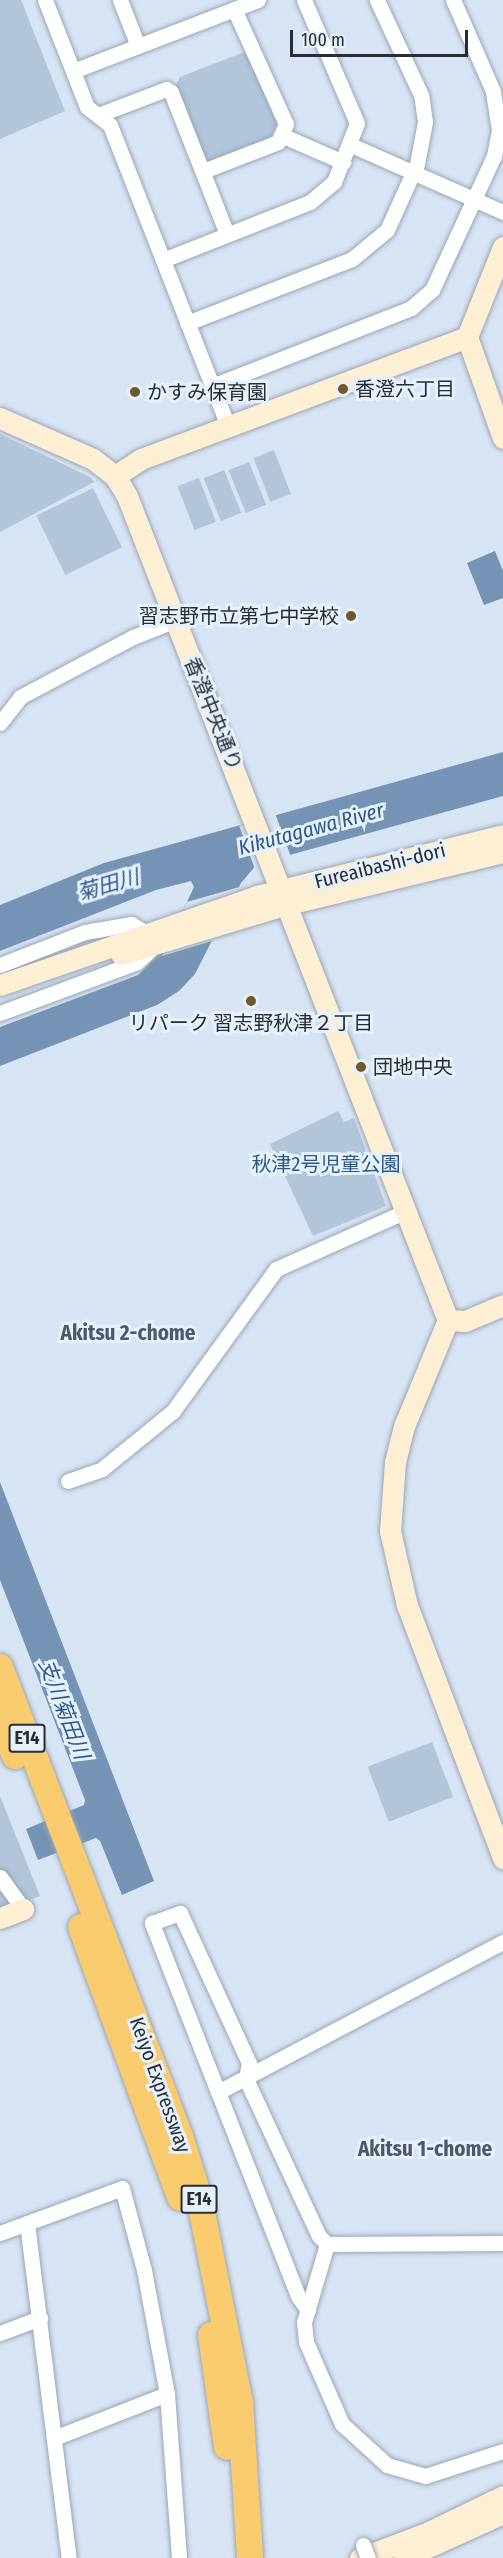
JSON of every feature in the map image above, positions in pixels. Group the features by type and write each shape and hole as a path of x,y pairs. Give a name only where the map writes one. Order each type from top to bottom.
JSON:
{"highway":[{"name":"Keiyo Expressway","path":"0,1667 47,1813 163,2143 197,2261 224,2419 233,2558"},
{"name":"Keiyo Expressway","path":"0,1717 47,1813"},
{"name":"Keiyo Expressway","path":"65,1861 180,2136 199,2197 240,2402 250,2558"}],"street":[{"path":"45,0 87,107 110,125 228,426"},
{"path":"120,0 138,46"},
{"path":"73,71 258,0"},
{"path":"163,260 320,198 343,162 351,146 355,117 304,0"},
{"path":"187,322 367,250 387,231 414,173 423,145 424,109 377,0"},
{"path":"212,386 423,299 440,276 494,156 499,116 493,92 453,0"},
{"path":"203,171 278,142 286,124 234,9"},
{"path":"98,116 166,89 203,171 227,234"},
{"path":"281,135 343,162"},
{"path":"351,146 503,212"},
{"path":"503,247 467,337 503,438"},
{"path":"0,418 93,459 116,476 141,459 467,337"},
{"name":"香澄中央通り","path":"116,476 250,806 448,1320"},
{"path":"0,723 20,698 133,637 176,620"},
{"name":"Fureaibashi-dori","path":"96,955 285,897 503,835"},
{"name":"Fureaibashi-dori","path":"285,897 503,852"},
{"path":"0,965 85,932 131,924 150,938 136,962 0,1013"},
{"path":"0,985 96,955"},
{"path":"0,999 96,955"},
{"path":"68,1481 102,1469 173,1411 276,1269 405,1212"},
{"path":"503,1305 465,1321 448,1320 404,1426 396,1462 390,1531 407,1605 503,1858"},
{"path":"0,1877 23,1909 0,1918"},
{"path":"308,2310 298,2296 152,1923 180,1912 249,2064 246,2079 319,2236 327,2244 503,2244"},
{"path":"218,2092 246,2079 303,2043 503,1942"},
{"path":"0,2233 122,2188 144,2270 167,2394 179,2558"},
{"path":"27,2223 69,2558"},
{"path":"327,2244 308,2310 306,2342 342,2424 387,2465 425,2476 503,2451"},
{"path":"0,2334 40,2318"},
{"path":"54,2438 167,2394"},
{"path":"364,2554 429,2532 503,2496"},
{"path":"404,2558 503,2513"}],"green space":[{"path":"0,0 21,0 65,111 0,139"},
{"path":"247,51 277,124 271,138 207,163 176,85 180,77"},
{"path":"0,434 90,477 94,482 0,532"},
{"path":"274,450 291,494 270,502 253,458"},
{"path":"249,462 266,505 246,513 229,470"},
{"path":"224,470 241,513 221,521 204,478"},
{"path":"199,478 216,522 194,530 178,486"},
{"path":"93,488 122,547 65,575 36,516"},
{"name":"秋津2号児童公園","path":"338,1111 344,1122 354,1118 386,1206 313,1236 270,1144"},
{"path":"432,1742 453,1797 389,1822 368,1767"},
{"path":"0,1796 40,1896 0,1911"}],"water":[{"path":"495,551 503,571 503,598 484,605 467,563"},
{"path":"503,752 503,796 257,864 241,883 195,974 179,991 157,1005 0,1066 0,1027 138,975 166,947 194,887 191,881 156,890 0,951 0,905 104,863"},
{"name":"支川菊田川","path":"0,1482 154,1881 122,1895 100,1841 96,1838 38,1860 26,1829 84,1805 85,1800 0,1580"}],"pier":[{"path":"275,813 291,857 255,870 239,826"},
{"path":"243,886 218,939 162,956 187,902"}],"place":[{"name":"香澄六丁目","path":"343,389"},
{"name":"かすみ保育園","path":"135,392"},
{"name":"習志野市立第七中学校","path":"351,616"},
{"name":"リパーク 習志野秋津２丁目","path":"251,1001"},
{"name":"団地中央","path":"361,1067"}],"district":[{"name":"Akitsu 2-chome","path":"128,1333"},
{"name":"Akitsu 1-chome","path":"425,2149"}],"water label":[{"name":"Kikutagawa River","path":"311,829"},
{"name":"菊田川","path":"108,885"}]}
